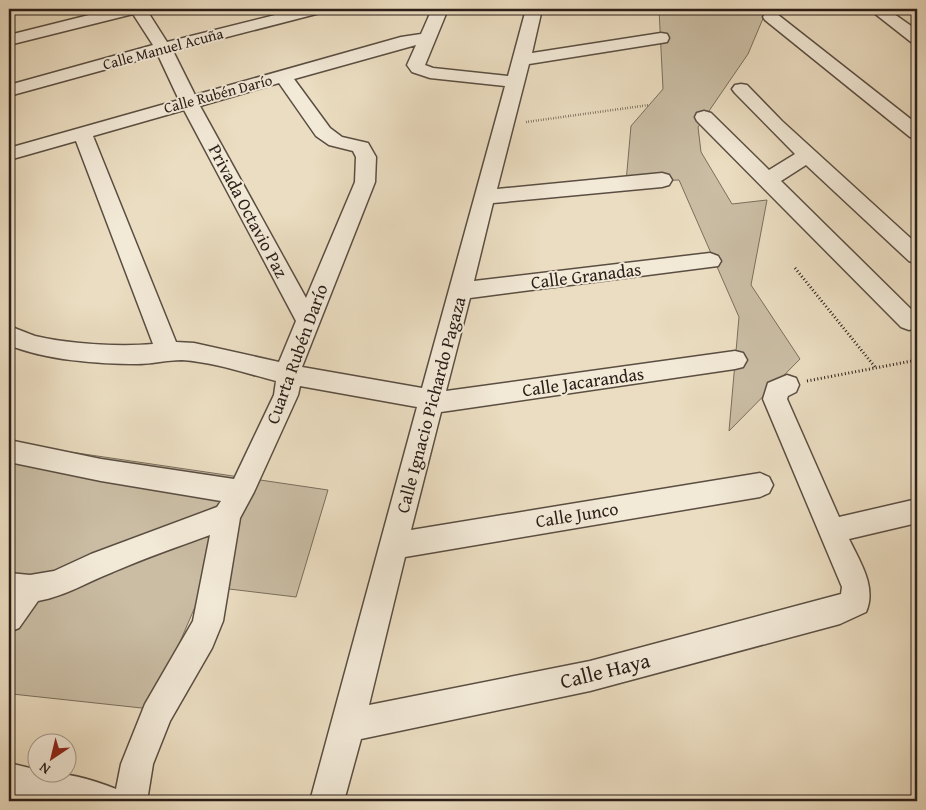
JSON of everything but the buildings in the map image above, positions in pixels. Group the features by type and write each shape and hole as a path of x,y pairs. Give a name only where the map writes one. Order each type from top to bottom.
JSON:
{"street":[{"path":"9,40 132,9"},
{"name":"Privada Octavio Paz","path":"138,9 163,48 307,320"},
{"name":"Calle Manuel Acuña","path":"9,91 163,48 318,9"},
{"path":"440,9 416,66 419,70 430,73 519,71 661,38"},
{"name":"Calle Ignacio Pichardo Pagaza","path":"328,801 350,725 393,546 534,9"},
{"path":"877,9 917,38"},
{"path":"771,17 917,133"},
{"name":"Calle Rubén Darío","path":"9,154 407,41 429,38"},
{"name":"Cuarta Rubén Darío","path":"130,801 137,764 156,715 164,698 201,638 208,621 227,516 241,492 286,396 289,386 288,374 307,320 365,182 366,157 362,148 357,145 336,141 323,132 283,76"},
{"path":"741,88 775,125 917,256"},
{"path":"704,117 909,321"},
{"path":"82,132 168,353"},
{"path":"767,181 807,155"},
{"path":"485,197 662,180"},
{"name":"Calle Granadas","path":"461,292 710,261"},
{"name":"Calle Jacarandas","path":"9,335 31,344 67,350 137,355 194,352 288,374 431,401 454,401 735,360"},
{"path":"787,385 777,390 775,398 832,531 917,511"},
{"path":"9,450 101,470 241,492"},
{"name":"Calle Junco","path":"393,546 760,485"},
{"path":"9,618 19,587 54,585 70,580 101,563 227,516"},
{"name":"Calle Haya","path":"350,725 590,676 840,610 856,602 856,587 832,531"},
{"path":"9,780 104,801"}],"path":[{"path":"503,125 649,105"},
{"path":"795,268 875,367"},
{"path":"787,385 917,360"}],"shaded area":[{"path":"659,9 767,9 748,54 698,127 701,152 732,204 767,200 751,285 800,359 729,431 739,317 679,180 626,182 631,126 663,89"},
{"path":"9,443 328,490 296,597 204,586 151,709 12,694 9,700"}]}
